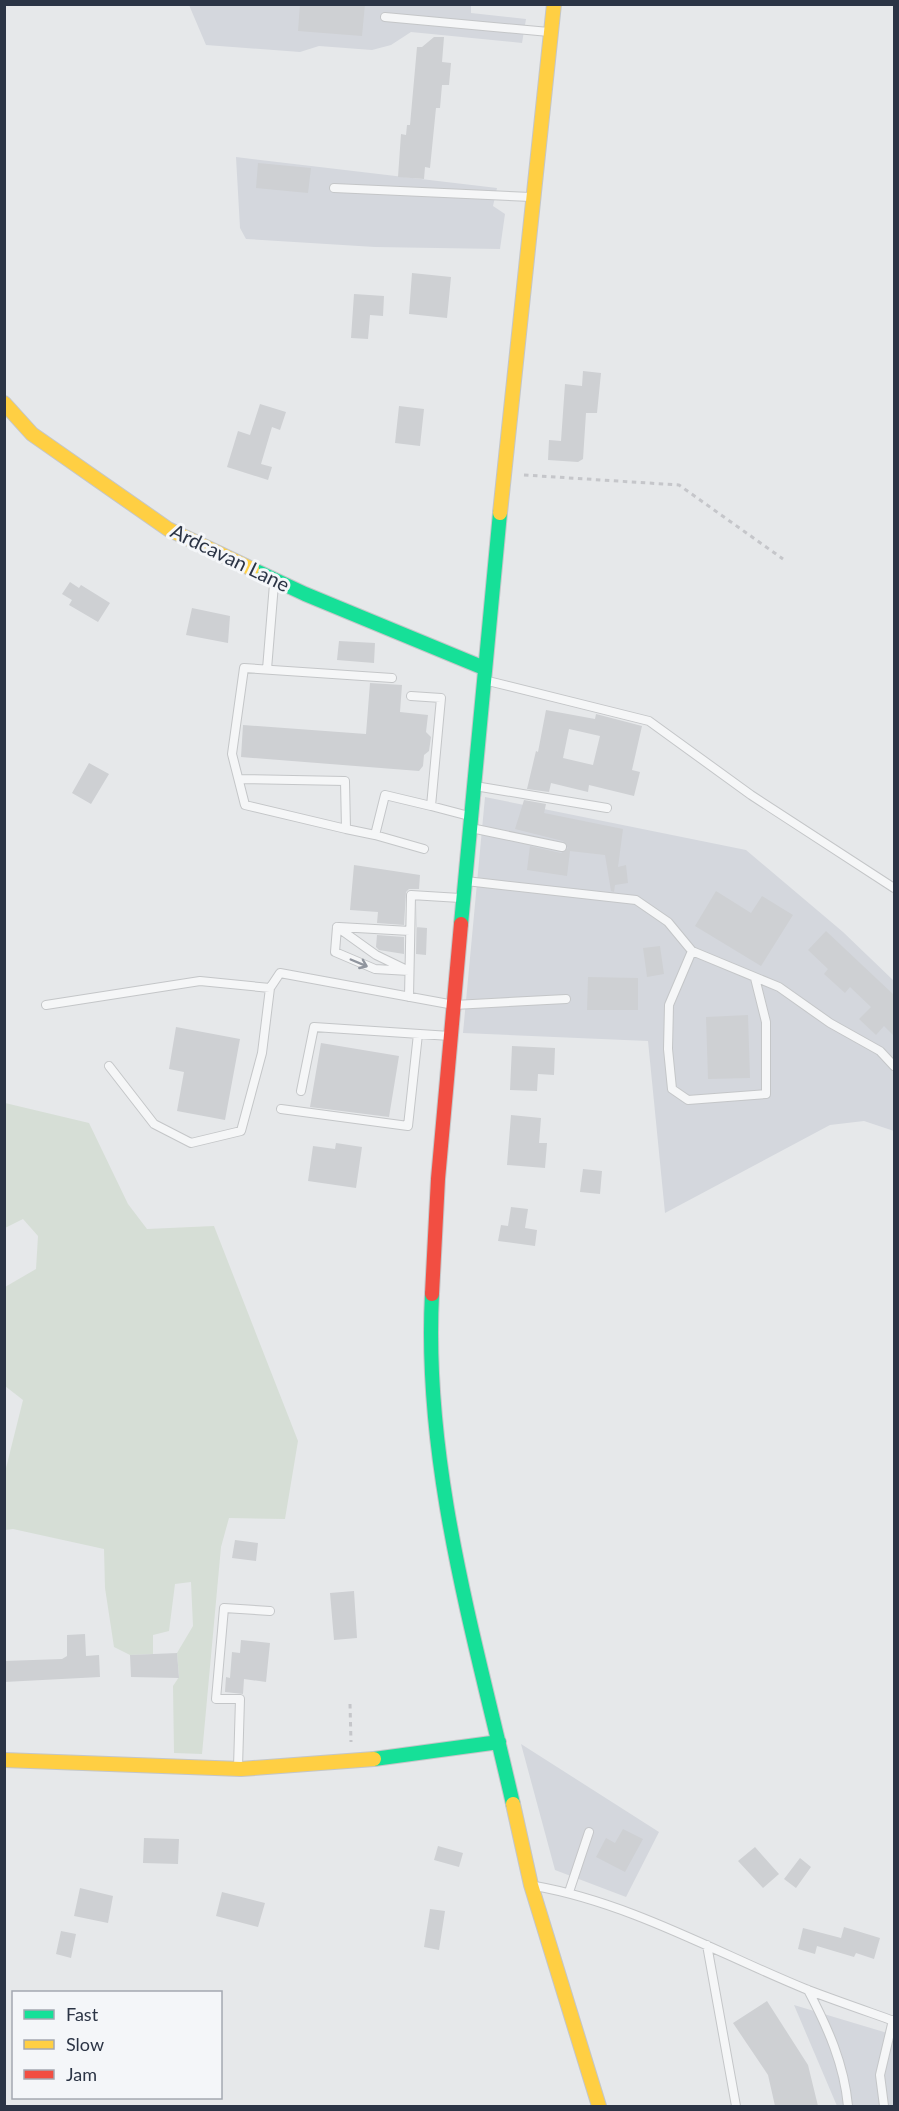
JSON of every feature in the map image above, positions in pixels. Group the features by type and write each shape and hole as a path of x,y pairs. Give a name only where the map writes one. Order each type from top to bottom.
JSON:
{"main road":[{"path":"554,4 483,674 438,1179 431,1310 441,1479 472,1635 531,1885 600,2106"},
{"name":"Ardcavan Lane","path":"4,403 32,434 168,529 483,674"},
{"path":"4,1760 238,1769 352,1762 499,1742"}],"lane":[{"path":"385,17 492,29 550,32"},
{"path":"334,188 532,197"},
{"path":"267,669 274,579"},
{"path":"392,678 244,668 232,754 245,805 375,835 424,849"},
{"path":"483,674 649,721 751,795 894,888"},
{"path":"411,696 441,698 430,806"},
{"path":"239,779 345,781 346,829"},
{"path":"473,786 607,808"},
{"path":"375,835 385,795 430,806 470,822 561,847"},
{"path":"465,881 636,900 668,922 692,951 779,987 830,1023 880,1051 894,1066"},
{"path":"409,997 411,895 463,898"},
{"path":"337,927 410,931"},
{"path":"337,927 376,955 409,971"},
{"path":"337,927 335,952 375,969 409,971"},
{"path":"692,951 669,1005 672,1089 688,1100 766,1094 766,1022 755,978"},
{"path":"109,1066 154,1124 191,1143 241,1131 262,1053 270,988 280,973 454,1005 566,999"},
{"path":"46,1005 200,981 270,988"},
{"path":"301,1091 314,1027 451,1036"},
{"path":"281,1109 408,1126 418,1034"},
{"path":"238,1769 240,1699 216,1699 224,1608 270,1611"},
{"path":"569,1892 589,1832"},
{"path":"531,1885 569,1892 707,1945 808,1990 893,2021 880,2075 884,2104 894,2105"},
{"path":"707,1945 736,2106"},
{"path":"808,1990 824,2020 845,2075 848,2106"}],"path":[{"path":"505,475 560,476 679,485 783,559"},
{"path":"350,1704 352,1762"}],"shaded area":[{"path":"471,4 471,13 526,19 522,43 411,32 391,45 372,50 319,46 300,52 206,45 189,5"},
{"path":"236,157 497,188 493,206 505,214 500,249 375,247 246,239 240,228"},
{"path":"485,797 746,850 843,932 894,981 894,1131 864,1121 830,1125 665,1213 648,1041 463,1033"},
{"path":"5,1103 89,1123 128,1204 147,1229 214,1226 298,1441 285,1519 229,1518 221,1547 202,1754 174,1753 173,1686 179,1677 177,1653 193,1626 191,1582 175,1584 169,1631 153,1635 153,1654 130,1655 114,1647 105,1588 104,1549 13,1529 5,1530 5,1472 23,1400 5,1386 5,1287 36,1269 38,1236 23,1219 5,1228"},
{"path":"521,1744 659,1832 626,1897 555,1870"},
{"path":"794,2005 894,2035 894,2106 837,2106"}],"building":[{"path":"300,4 365,4 362,36 298,31"},
{"path":"434,37 444,37 442,62 451,63 449,85 442,85 440,108 436,108 430,168 425,167 424,179 398,177 401,134 406,135 407,125 410,125 417,47 422,47"},
{"path":"258,163 311,168 308,193 256,188"},
{"path":"412,273 451,277 447,318 409,314"},
{"path":"354,294 384,296 383,316 370,315 368,339 351,338"},
{"path":"583,371 601,373 597,413 586,413 583,459 578,462 548,460 549,440 561,441 565,384 582,386"},
{"path":"260,404 286,412 280,430 272,427 261,464 272,467 268,480 227,467 238,431 250,435"},
{"path":"399,406 424,409 420,446 395,443"},
{"path":"70,582 79,588 81,585 110,603 98,622 69,605 72,600 62,594"},
{"path":"192,608 230,616 228,643 186,635"},
{"path":"339,641 375,643 374,663 337,660"},
{"path":"370,683 402,685 400,712 428,715 426,732 431,737 429,751 424,755 423,766 419,771 241,757 243,725 366,734"},
{"path":"546,710 595,719 596,714 642,726 632,770 640,772 634,796 589,785 588,792 551,783 549,792 527,789 536,751 538,752","holes":["569,729 600,736 593,765 563,758"]},
{"path":"89,763 109,774 91,804 72,793"},
{"path":"524,800 546,804 544,813 623,829 618,867 626,865 628,883 615,885 614,892 611,891 605,855 570,851 567,876 527,870 530,846 561,853 568,848 563,841 515,829"},
{"path":"354,865 420,875 419,889 409,889 406,892 404,925 377,923 378,912 350,910"},
{"path":"716,891 751,913 762,896 793,915 761,966 695,926"},
{"path":"417,927 427,928 426,955 416,954"},
{"path":"826,931 894,995 894,1036 884,1026 876,1035 859,1019 871,1007 850,987 845,993 824,974 828,969 808,950"},
{"path":"377,935 404,937 404,954 379,950 376,947"},
{"path":"660,946 664,974 647,977 643,948"},
{"path":"588,977 638,978 638,1010 587,1010"},
{"path":"748,1015 750,1078 708,1079 706,1017"},
{"path":"176,1027 240,1039 225,1120 177,1111 184,1072 169,1069"},
{"path":"321,1043 399,1056 389,1117 310,1107"},
{"path":"512,1046 555,1048 554,1075 538,1074 537,1091 510,1090"},
{"path":"511,1115 541,1118 539,1143 547,1143 545,1168 507,1165"},
{"path":"336,1143 362,1147 356,1188 308,1181 313,1146 335,1149"},
{"path":"583,1169 602,1171 600,1194 580,1192"},
{"path":"511,1207 528,1209 525,1228 537,1230 535,1246 498,1241 501,1225 508,1226"},
{"path":"235,1540 258,1543 256,1561 232,1558"},
{"path":"354,1591 357,1638 334,1640 330,1593"},
{"path":"85,1634 86,1656 99,1655 100,1677 4,1682 4,1661 62,1659 67,1656 67,1635"},
{"path":"241,1640 270,1643 266,1682 244,1679 243,1694 225,1692 226,1677 230,1678 232,1652 240,1653"},
{"path":"177,1653 179,1678 131,1677 130,1655"},
{"path":"623,1829 643,1839 625,1872 596,1857 606,1838 615,1843"},
{"path":"144,1838 179,1839 178,1864 143,1863"},
{"path":"438,1846 463,1853 459,1867 434,1860"},
{"path":"755,1847 779,1874 763,1888 738,1861"},
{"path":"800,1858 811,1867 796,1888 784,1879"},
{"path":"80,1888 113,1896 108,1923 74,1916"},
{"path":"222,1892 265,1903 258,1927 216,1916"},
{"path":"430,1909 445,1911 439,1950 424,1947"},
{"path":"844,1927 880,1938 874,1959 856,1953 854,1957 817,1946 815,1954 798,1949 803,1928 841,1938"},
{"path":"61,1931 76,1934 71,1958 56,1954"},
{"path":"767,2001 808,2065 818,2106 775,2106 768,2075 733,2023"}],"traffic: fast":[{"path":"461,924 500,513"},
{"path":"252,569 305,594 484,668"},
{"path":"432,1294 431,1359 444,1487 468,1615 513,1804"},
{"path":"374,1759 499,1742"}],"traffic: slow":[{"path":"500,513 554,4"},
{"path":"4,403 32,434 168,529 252,569"},
{"path":"4,1760 241,1769 374,1759"},
{"path":"513,1804 531,1885 599,2106"}],"traffic: jam":[{"path":"432,1294 438,1179 461,924"}]}
